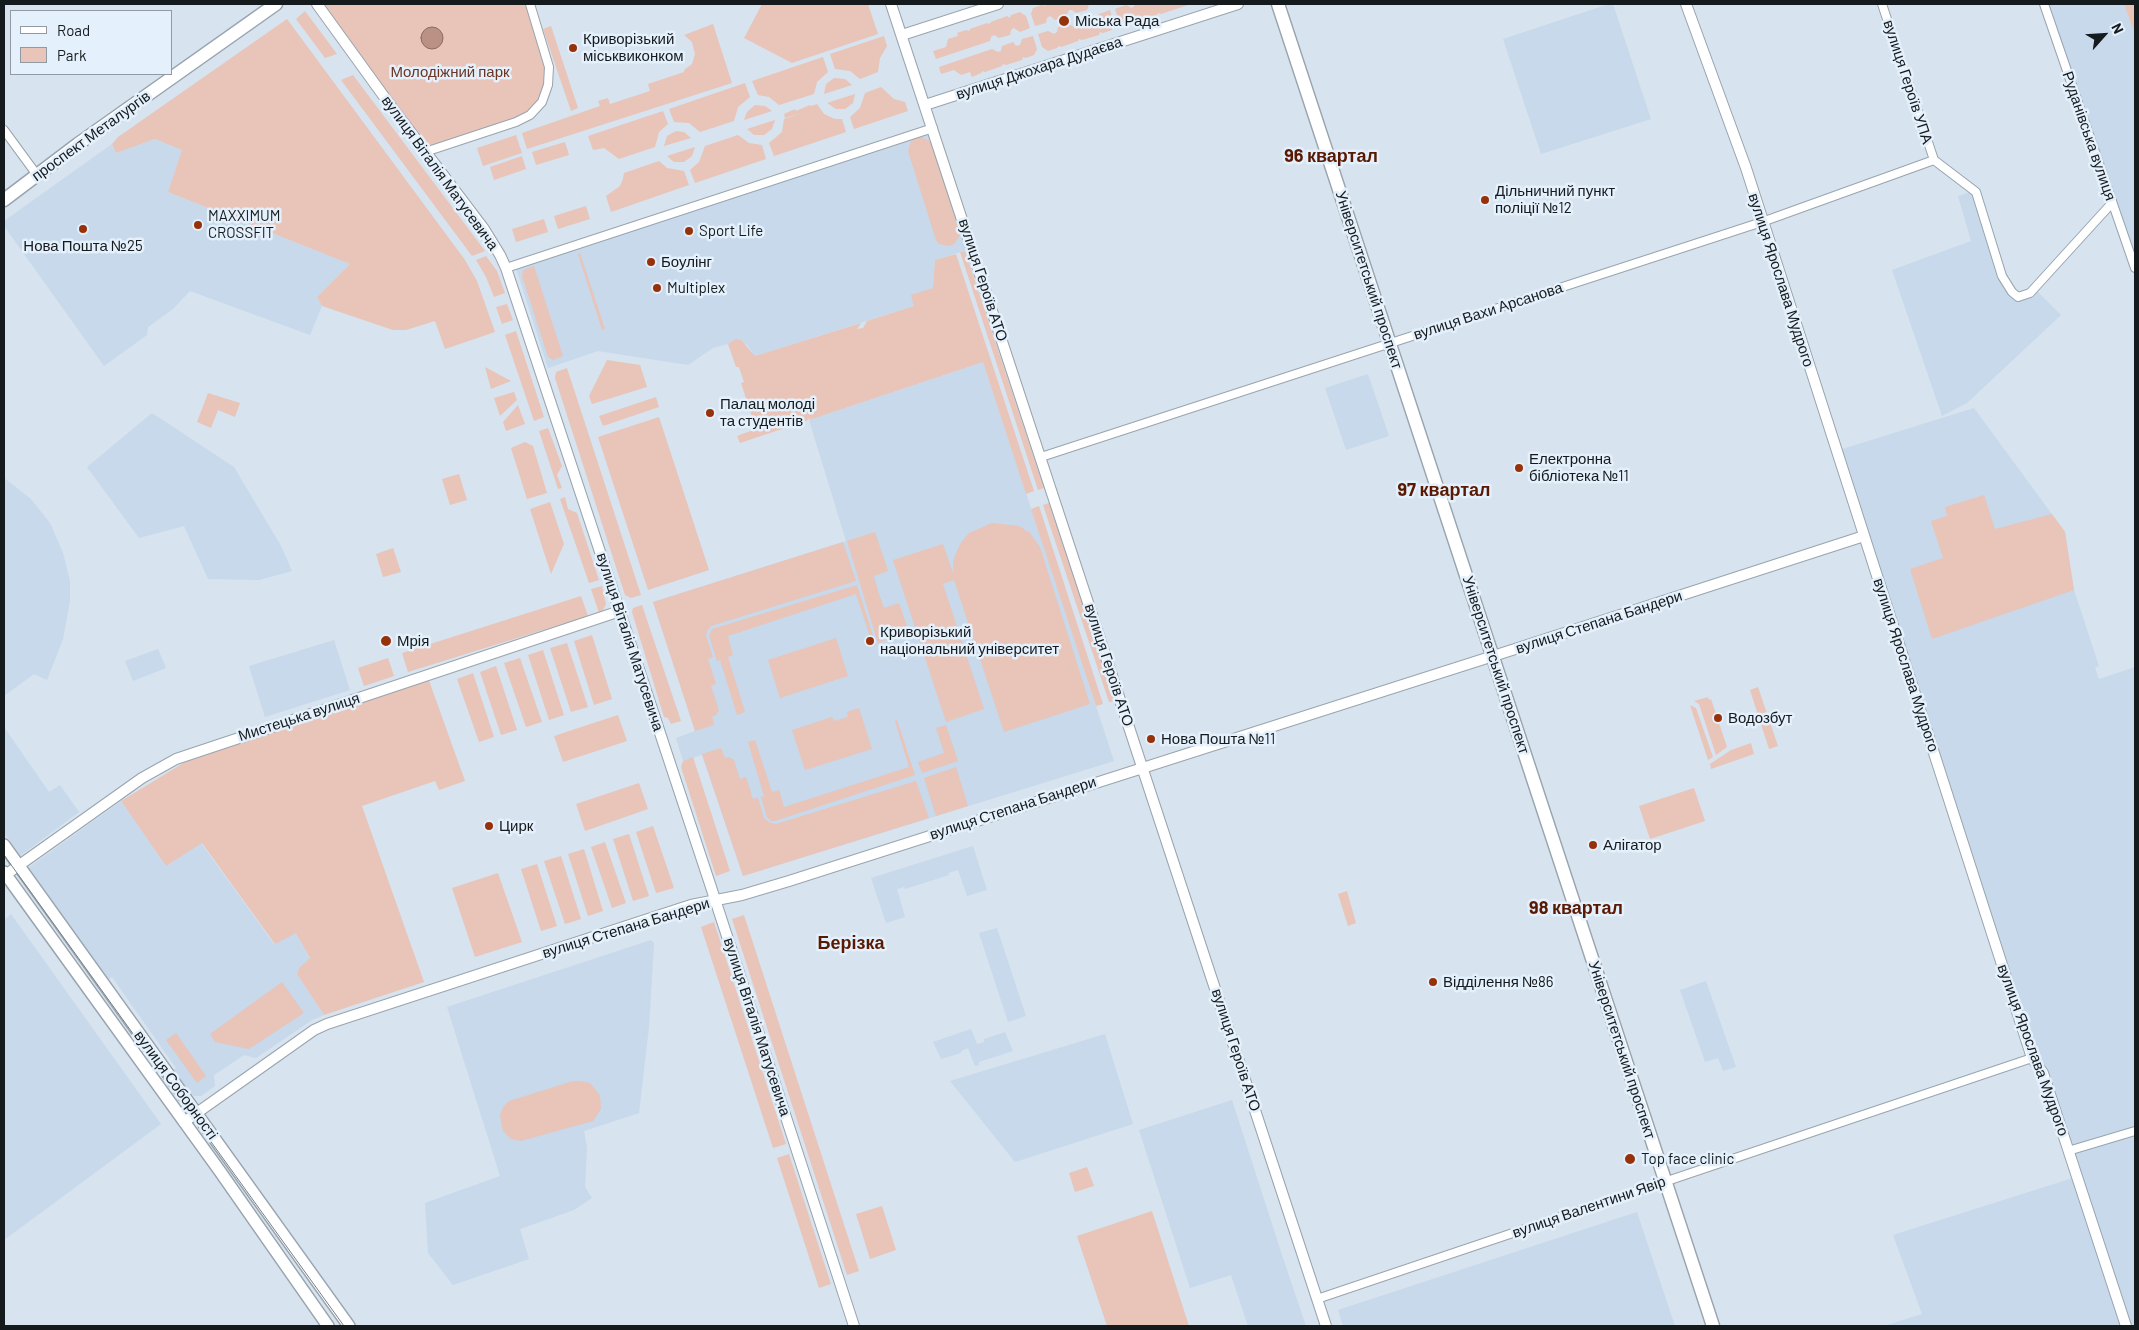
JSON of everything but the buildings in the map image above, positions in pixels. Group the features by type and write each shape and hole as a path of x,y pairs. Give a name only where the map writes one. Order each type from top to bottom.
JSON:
{"main road":[{"name":"проспект Металургів","path":"4,200 276,4"},
{"name":"Університетський проспект","path":"1278,4 1713,1326"},
{"name":"вулиця Соборності","path":"4,845 196,1114 262,1202 349,1326"},
{"name":"вулиця Соборності","path":"4,874 184,1122 328,1326"}],"street":[{"name":"вулиця Віталія Матусевича","path":"317,4 493,242 506,268 716,901 854,1326"},
{"path":"425,152 516,122 530,115 542,102 548,85 549,67 530,4"},
{"name":"вулиця Героїв АТО","path":"891,4 1326,1326"},
{"path":"902,35 998,4"},
{"name":"вулиця Джохара Дудаєва","path":"925,105 1238,4"},
{"name":"вулиця Ярослава Мудрого","path":"1686,4 1746,168 2032,1058 2043,1074 2126,1326"},
{"name":"вулиця Героїв УПА","path":"1882,4 1934,160"},
{"name":"Руданівська вулиця","path":"2044,4 2135,268"},
{"path":"506,268 933,128"},
{"path":"4,130 37,175"},
{"path":"1934,160 1976,192 2002,276 2012,292 2018,297 2030,293 2112,203"},
{"name":"вулиця Вахи Арсанова","path":"1041,457 1762,222 1934,160"},
{"name":"вулиця Степана Бандери","path":"184,1122 314,1030 327,1024 691,906 789,881 1864,536"},
{"name":"Мистецька вулиця","path":"4,874 19,866 142,778 176,759 620,611"},
{"name":"вулиця Валентини Явір","path":"1317,1298 2032,1058"},
{"path":"2068,1151 2135,1131"}],"shaded area":[{"path":"1613,4 1651,119 1541,154 1503,39"},
{"path":"2045,4 2124,4 2135,35 2135,264"},
{"path":"428,27 436,27 443,34 443,42 436,49 428,49 421,42 421,34"},
{"path":"933,128 973,248 935,260 933,288 914,306 755,356 747,345 735,339 728,344 713,348 688,365 598,351 548,368 515,265"},
{"path":"155,139 182,150 168,192 350,264 317,297 322,306 310,335 190,291 173,309 148,327 147,335 104,366 4,226 4,221 112,144 116,153"},
{"path":"1979,189 2014,296 2034,288 2061,315 1967,403 1942,416 1892,270 1971,241 1958,196"},
{"name":"Криворізький національний університет","path":"983,362 1114,761 743,876 702,755 683,761 676,738 695,731 653,602 846,541 809,420"},
{"path":"1368,374 1389,436 1346,450 1325,388"},
{"path":"1974,408 2065,532 2074,590 2099,666 2095,668 2099,679 2135,667 2135,1326 1884,1326 1922,1314 1893,1235 2076,1177 2032,1058 1836,451"},
{"path":"152,413 234,467 281,546 292,571 259,580 208,579 184,526 139,538 87,467"},
{"path":"4,478 31,499 50,523 63,553 70,581 70,601 63,639 47,680 34,674 4,696"},
{"path":"334,640 350,690 265,717 249,666"},
{"path":"158,649 166,668 133,681 125,661"},
{"path":"4,727 49,792 60,785 79,812 20,856 4,833"},
{"path":"121,801 166,866 201,843 274,944 296,932 310,959 299,968 297,974 324,1015 312,1020 256,1058 244,1055 214,1075 215,1086 201,1096 187,1093 171,1072 176,1068 112,977 107,981 28,868"},
{"path":"973,846 987,890 967,896 958,870 948,873 949,875 905,889 904,887 897,889 905,917 886,923 871,878"},
{"path":"11,914 161,1124 4,1240 4,920"},
{"path":"997,928 1026,1016 1008,1022 979,933"},
{"path":"651,940 654,943 649,1027 639,1113 584,1131 587,1148 585,1187 592,1198 574,1210 520,1229 529,1259 453,1285 428,1253 425,1203 500,1176 447,1007"},
{"path":"1706,981 1736,1067 1723,1071 1718,1058 1705,1062 1680,990"},
{"path":"971,1029 977,1044 984,1042 984,1039 1005,1032 1013,1051 979,1062 979,1065 975,1066 968,1048 961,1051 961,1053 941,1059 933,1042"},
{"path":"1105,1034 1133,1124 1015,1162 950,1081"},
{"path":"1232,1100 1306,1326 1248,1326 1231,1275 1190,1288 1139,1130"},
{"path":"1637,1212 1675,1326 1343,1326 1338,1310"}],"green space":[{"name":"Молодіжний парк","path":"317,4 530,4 546,58 548,85 530,115 425,152"},
{"path":"762,4 868,4 878,34 792,63 744,38"},
{"path":"1046,4 1089,4 1087,10 1076,13 1069,10 1066,16 1055,20 1050,16 1047,18 1046,23 1035,26 1031,14 1033,8 1045,6"},
{"path":"1136,4 1191,4 1161,14 1158,13 1140,21 1137,20 1125,26 1119,22 1115,9 1126,5 1132,8"},
{"path":"2124,4 2135,4 2135,35"},
{"path":"1110,10 1114,24 1112,30 1100,32 1099,35 1082,40 1079,39 1078,41 1048,51 1042,47 1038,34 1048,31 1054,34 1057,32 1058,27 1069,24 1074,27 1077,26 1078,21 1089,17 1095,20 1099,17 1099,14"},
{"path":"305,11 337,54 325,58 296,19"},
{"path":"1020,12 1026,16 1030,28 1020,32 1014,28 1011,30 1010,35 999,38 994,35 990,41 936,59 933,51 946,47 948,39 958,36 957,33 969,31 1007,16 1010,18 1011,15"},
{"path":"287,19 465,260 477,281 495,332 445,349 435,321 406,330 393,330 322,306 317,297 350,264 168,192 182,150 155,139 116,153 112,144 118,137"},
{"path":"713,24 732,83 527,149 522,133 600,106 598,101 608,98 610,104 650,91 648,84 684,72 692,64 695,54 692,42 684,35"},
{"path":"551,26 578,108 571,111 543,29"},
{"path":"884,36 887,46 880,58 878,72 860,79 850,71 835,69 830,54"},
{"path":"1033,36 1037,49 1034,55 1026,58 1023,57 1022,60 1006,65 1003,64 972,77 970,72 961,75 954,70 941,74 939,67 992,49 998,52 1001,51 1002,46 1013,42 1016,46 1020,45 1022,39"},
{"path":"823,57 828,72 817,82 814,94 779,105 769,97 758,95 752,81"},
{"path":"353,75 485,251 472,256 341,80"},
{"path":"834,78 845,79 852,85 824,94 826,84"},
{"path":"745,83 750,97 738,107 734,121 700,132 689,123 674,122 669,109"},
{"path":"881,87 894,99 905,102 908,111 854,129 850,117 860,108 865,93"},
{"path":"855,94 853,103 845,109 836,109 827,103"},
{"path":"817,104 824,114 835,119 842,119 846,132 774,156 769,143 782,132 784,119 805,112 785,118 784,114 795,109 796,111"},
{"path":"755,105 765,106 772,111 744,120 747,112"},
{"path":"663,111 668,124 659,132 655,147 619,159 604,148 593,150 588,136"},
{"path":"775,120 772,129 764,135 754,135 747,129"},
{"path":"676,131 684,132 691,138 664,146 667,136"},
{"path":"516,135 522,153 483,166 477,148"},
{"path":"738,135 749,143 762,145 766,159 695,183 690,170 699,162 705,146"},
{"path":"921,137 930,141 933,146 960,235 954,244 949,246 939,244 936,240 908,151 911,141"},
{"path":"565,142 569,155 536,165 532,152"},
{"path":"695,147 692,156 684,162 674,162 667,156"},
{"path":"522,156 526,169 494,180 490,167"},
{"path":"659,161 667,168 684,171 689,185 611,212 606,196 620,186 624,173"},
{"path":"586,206 590,219 558,229 554,216"},
{"path":"544,219 548,232 516,242 512,229"},
{"path":"965,251 1044,488 1038,490 960,252"},
{"path":"580,253 605,329 602,330 578,254"},
{"path":"956,254 1034,491 1026,494 983,362 809,420 811,417 806,421 740,443 737,436 756,429 741,383 744,382 739,367 736,367 728,344 735,339 741,340 755,356 861,323 857,329 863,328 867,321 914,306 911,295 933,288 935,260"},
{"path":"486,256 497,271 505,293 494,297 486,277 476,260"},
{"path":"534,266 563,356 553,360 548,357 522,276 523,270"},
{"path":"507,304 513,320 502,324 496,307"},
{"path":"516,331 544,417 534,421 505,335"},
{"path":"607,360 640,365 647,387 592,404 589,396"},
{"path":"485,367 511,381 491,389"},
{"path":"567,368 641,595 631,598 625,595 555,378 556,372"},
{"path":"514,392 517,400 500,416 494,398"},
{"path":"208,393 240,403 235,417 218,410 211,428 197,422"},
{"path":"656,397 659,407 603,426 599,416"},
{"path":"518,405 525,424 506,431 503,422"},
{"path":"659,417 709,570 648,590 598,437"},
{"path":"548,428 562,466 557,475 562,488 558,489 539,431"},
{"path":"525,442 533,446 547,493 527,499 511,448"},
{"path":"459,474 467,500 450,505 442,479"},
{"path":"1984,495 1995,529 2052,514 2065,532 2074,590 1932,639 1910,569 1943,558 1931,521 1947,516 1945,507"},
{"path":"565,497 568,509 577,513 599,580 589,583 560,499"},
{"path":"550,502 564,544 551,574 530,509"},
{"path":"1049,503 1115,701 1109,702 1043,505"},
{"path":"1039,506 1103,704 1096,706 1031,509"},
{"path":"992,523 1019,526 1030,533 1040,547 1090,704 1004,732 954,580 943,584 984,709 946,722 893,560 943,544 953,573 953,561 960,544 969,533"},
{"path":"875,532 888,571 874,576 878,591 884,608 899,603 907,626 887,633 889,639 878,643 847,541"},
{"path":"843,542 856,581 711,626 707,631 706,636 713,657 708,659 716,684 711,686 719,710 712,717 714,725 695,731 653,602"},
{"path":"393,548 401,572 383,577 376,554"},
{"path":"857,585 876,645 873,646 856,594 728,636 733,655 728,657 745,712 737,715 720,660 717,661 709,636 712,629"},
{"path":"602,586 606,604 599,613 591,589"},
{"path":"581,596 588,616 408,672 402,653"},
{"path":"642,605 681,721 671,724 668,718 664,717 632,612 633,608"},
{"path":"592,635 612,699 594,705 574,641"},
{"path":"836,638 848,676 780,698 768,660"},
{"path":"567,643 588,707 571,712 550,648"},
{"path":"543,650 564,715 549,720 528,655"},
{"path":"388,658 394,676 364,686 358,668"},
{"path":"520,658 542,722 526,727 504,663"},
{"path":"496,666 517,730 501,735 480,672"},
{"path":"473,673 494,737 479,742 457,679"},
{"path":"427,675 465,781 439,790 435,781 362,806 424,982 324,1015 297,974 299,968 310,958 296,933 275,944 202,843 166,866 121,801 185,762 331,713 330,707"},
{"path":"1758,687 1778,746 1769,749 1750,690"},
{"path":"1708,697 1709,700 1711,699 1727,747 1716,755 1699,704 1694,701"},
{"path":"1690,705 1696,708 1713,757 1708,760"},
{"path":"859,708 872,749 805,770 792,730 832,717 834,721 848,717 847,712"},
{"path":"618,715 627,741 563,762 554,736"},
{"path":"897,720 915,775 775,821 771,821 767,817 761,797 764,796 748,742 755,740 772,792 779,790 784,807 909,767 895,721"},
{"path":"946,725 958,761 922,773 918,762 944,753 936,728"},
{"path":"1751,743 1754,754 1711,769 1710,764 1731,750"},
{"path":"721,748 725,758 729,757 734,760 740,779 746,777 753,799 758,798 764,818 770,823 776,824 916,781 929,818 743,876 702,754"},
{"path":"693,757 730,871 716,876 681,767 683,761"},
{"path":"956,767 968,806 936,816 924,778"},
{"path":"639,783 648,809 585,831 576,804"},
{"path":"1694,788 1705,821 1650,839 1639,806"},
{"path":"653,826 674,888 656,893 636,832"},
{"path":"629,834 649,896 633,901 613,839"},
{"path":"605,842 626,903 612,908 591,847"},
{"path":"584,849 603,911 588,916 568,854"},
{"path":"561,856 581,919 565,924 544,861"},
{"path":"537,864 557,926 541,931 521,869"},
{"path":"498,873 522,942 475,957 452,888"},
{"path":"1347,891 1356,923 1348,926 1338,894"},
{"path":"744,915 859,1271 847,1275 732,919"},
{"path":"714,922 786,1144 773,1148 701,927"},
{"path":"282,982 304,1013 249,1049 215,1042 210,1034"},
{"path":"176,1033 206,1076 197,1083 166,1040"},
{"path":"573,1081 590,1083 600,1095 601,1109 593,1121 521,1141 511,1139 503,1131 500,1116 503,1107 509,1101"},
{"path":"789,1154 831,1284 819,1288 777,1158"},
{"path":"1087,1167 1094,1186 1075,1192 1069,1173"},
{"path":"882,1206 896,1250 870,1259 856,1214"},
{"path":"1152,1211 1189,1326 1107,1326 1077,1236"}],"tram line":[{"path":"4,855 344,1326"}],"place":[{"name":"Міська Рада","path":"1064,21"},
{"name":"Криворізький міськвиконком","path":"573,48"},
{"name":"Дільничний пункт поліції №12","path":"1485,200"},
{"name":"MAXXIMUM CROSSFIT","path":"198,225"},
{"name":"Нова Пошта №25","path":"83,229"},
{"name":"Sport Life","path":"689,231"},
{"name":"Боулінг","path":"651,262"},
{"name":"Multiplex","path":"657,288"},
{"name":"Палац молоді та студентів","path":"710,413"},
{"name":"Електронна бібліотека №11","path":"1519,468"},
{"name":"Мрія","path":"386,641"},
{"name":"Криворізький національний університет","path":"870,641"},
{"name":"Водозбут","path":"1718,718"},
{"name":"Нова Пошта №11","path":"1151,739"},
{"name":"Цирк","path":"489,826"},
{"name":"Алігатор","path":"1593,845"},
{"name":"Відділення №86","path":"1433,982"},
{"name":"Top face clinic","path":"1630,1159"}],"district":[{"name":"96 квартал","path":"1331,156"},
{"name":"97 квартал","path":"1444,490"},
{"name":"98 квартал","path":"1576,908"},
{"name":"Берізка","path":"851,943"}]}
